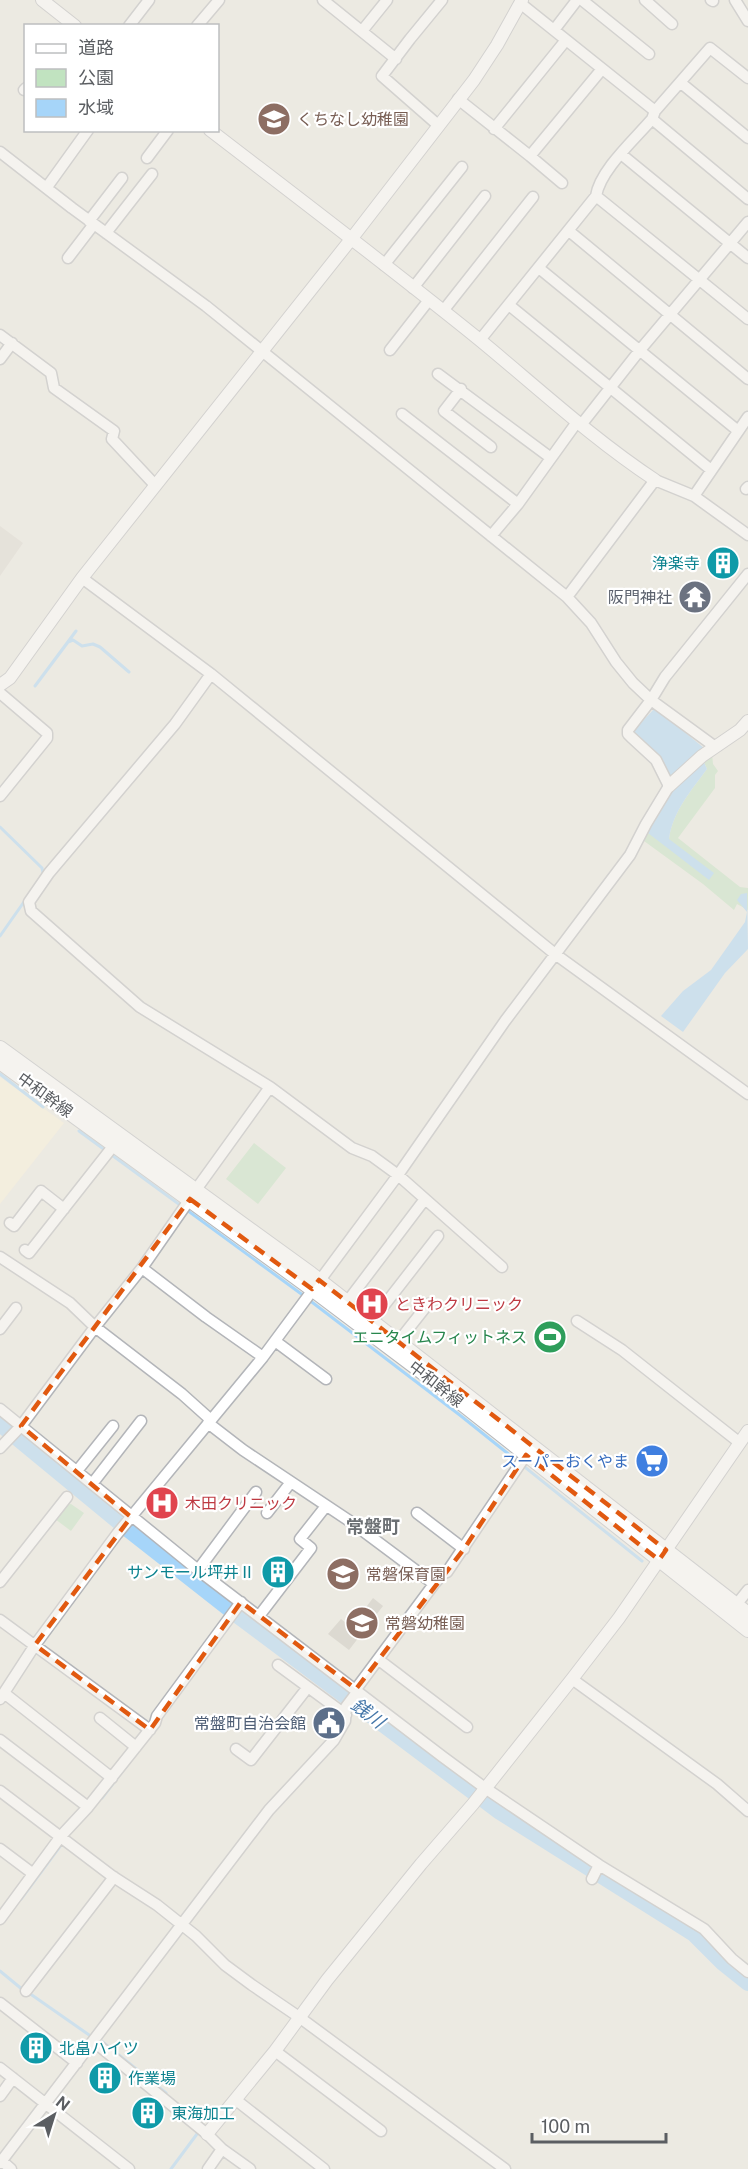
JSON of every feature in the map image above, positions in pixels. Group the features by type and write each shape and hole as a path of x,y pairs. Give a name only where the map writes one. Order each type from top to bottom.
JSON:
{"main road":[{"name":"中和幹線","path":"0,1048 188,1201 311,1291 522,1461 748,1614"},
{"name":"中和幹線","path":"0,1062 110,1150 188,1201"},
{"name":"中和幹線","path":"311,1291 347,1302 372,1321 663,1555 748,1630"}],"street":[{"path":"42,0 72,24"},
{"path":"131,24 149,0"},
{"path":"198,24 219,0"},
{"path":"362,32 387,0"},
{"path":"438,124 382,76 442,0"},
{"path":"554,30 580,0 649,54"},
{"path":"645,0 672,24"},
{"path":"735,0 748,21"},
{"path":"328,2 396,59"},
{"path":"0,685 10,678 82,578 352,238 486,63 521,2 602,69 748,199"},
{"path":"494,129 566,40"},
{"path":"480,340 596,196 598,185 621,154 710,48 748,78"},
{"path":"530,156 602,69"},
{"path":"681,83 748,138"},
{"path":"458,99 562,183"},
{"path":"46,187 87,132"},
{"path":"147,158 166,132"},
{"path":"213,132 352,238 616,453 655,480 693,496 748,535"},
{"path":"0,152 206,306 567,597 591,623 616,662 633,683 651,700 714,746"},
{"path":"621,154 748,258"},
{"path":"384,265 462,167"},
{"path":"106,233 152,174"},
{"path":"68,258 122,178"},
{"path":"413,288 485,196"},
{"path":"443,311 533,196"},
{"path":"596,196 748,319"},
{"path":"491,536 579,423 611,388 640,350 748,222"},
{"path":"569,231 748,379"},
{"path":"540,268 737,430"},
{"path":"390,350 429,300"},
{"path":"509,305 711,469"},
{"path":"0,334 51,373 54,388 114,431 112,439 155,485"},
{"path":"0,359 12,343"},
{"path":"438,374 551,458"},
{"path":"461,389 444,411 490,447"},
{"path":"402,414 518,504"},
{"path":"693,496 748,417"},
{"path":"567,597 655,480"},
{"path":"669,786 656,760 628,734 630,726 670,671 748,573"},
{"path":"82,578 211,674 555,954 748,1094"},
{"path":"211,674 175,724 49,873 29,902 31,911 140,1007 270,1087 352,1148 372,1156 398,1175 502,1267"},
{"path":"0,693 47,733 47,738 0,796"},
{"path":"112,1778 56,1735 37,1716 2,1696 35,1645 119,1532 263,1357 398,1175 486,1048 621,868 669,786 714,746 745,729"},
{"path":"0,1448 19,1428 142,1268 270,1087"},
{"path":"25,1250 29,1253 110,1150"},
{"path":"10,1223 14,1226 41,1191 64,1209"},
{"path":"347,1302 425,1199"},
{"path":"372,1321 438,1236"},
{"path":"0,1257 70,1304 95,1327 182,1394 209,1421 434,1584"},
{"path":"142,1268 263,1357"},
{"path":"398,1342 428,1304"},
{"path":"0,1310 13,1313 0,1329"},
{"path":"577,1321 622,1350 740,1443"},
{"path":"275,1341 326,1379"},
{"path":"0,1409 19,1428 92,1484 130,1519 484,1789 595,1872 704,1929 732,1959 748,1972"},
{"path":"92,1484 141,1420"},
{"path":"77,1472 113,1426"},
{"path":"207,2134 275,2051 395,1895 474,1802 572,1679 663,1555 748,1431"},
{"path":"11,2169 1,2162 269,1810 334,1740 357,1691 378,1659 434,1584 447,1572 464,1549 522,1461"},
{"path":"267,1513 291,1482"},
{"path":"198,1570 256,1492"},
{"path":"0,1582 67,1497"},
{"path":"259,1616 311,1548 300,1539 326,1506"},
{"path":"417,1513 464,1549"},
{"path":"736,1605 748,1590"},
{"path":"1,1915 61,1836 88,1807 150,1730 157,1716 239,1604"},
{"path":"0,1620 150,1730"},
{"path":"378,1659 467,1726"},
{"path":"278,1665 308,1687 347,1710"},
{"path":"572,1679 717,1784 748,1811"},
{"path":"236,1749 251,1760 308,1687"},
{"path":"100,1718 136,1747"},
{"path":"0,1740 88,1807"},
{"path":"0,1791 114,1878 157,1905 183,1925 225,1965 505,2169"},
{"path":"0,1849 32,1873"},
{"path":"26,1991 114,1878"},
{"path":"0,2003 77,2063"},
{"path":"93,2041 207,2134 222,2149 250,2169"},
{"path":"275,2051 381,2131"},
{"path":"0,2068 129,2169"},
{"path":"0,2096 13,2078"},
{"path":"236,2100 324,2169"},
{"path":"208,2169 222,2149"}],"highlighted area":[{"path":"190,1199 312,1289 319,1280 666,1550 659,1560 526,1455 464,1549 356,1689 241,1602 150,1730 35,1645 131,1517 21,1426"}],"shaded area":[{"path":"0,526 23,543 0,576"},
{"path":"0,1077 64,1123 0,1204"},
{"name":"常磐幼稚園","path":"373,1598 383,1606 349,1650 328,1634 341,1619 351,1627"}],"green space":[{"path":"712,754 713,764 718,771 715,775 715,788 678,838 740,887 748,888 748,910 737,904 734,910 644,841 648,833 669,839 674,819 689,793 707,769 703,760"},
{"path":"254,1143 286,1168 258,1204 226,1179"},
{"path":"71,1504 84,1513 71,1531 55,1519 65,1505"}],"water":[{"path":"655,708 704,748 670,777 663,760 634,733"},
{"path":"703,760 707,769 689,793 674,819 669,839 714,873 709,880 648,833 658,811 671,793"},
{"path":"747,893 748,949 725,973 683,1032 661,1016 683,991 711,970 745,922 747,912 737,900 741,894"}],"waterway":[{"path":"76,631 35,686 68,642 73,640 82,646 93,644 100,647 129,672"},
{"path":"0,827 42,868 43,873"},
{"path":"0,936 26,899"},
{"path":"0,1074 43,1107"},
{"path":"79,1131 300,1293 461,1416 642,1561"},
{"name":"銭川","path":"0,1424 237,1615 500,1812 694,1934 723,1963 748,1983"},
{"path":"102,1798 158,1725"},
{"path":"21,1899 64,1841"},
{"path":"0,1971 23,1990"},
{"path":"29,1993 92,2037"},
{"path":"99,2039 166,2093"},
{"path":"171,2169 197,2131"}],"place":[{"name":"くちなし幼稚園","path":"274,119"},
{"name":"浄楽寺","path":"723,563"},
{"name":"阪門神社","path":"695,597"},
{"name":"ときわクリニック","path":"372,1304"},
{"name":"エニタイムフィットネス","path":"550,1337"},
{"name":"スーパーおくやま","path":"652,1461"},
{"name":"木田クリニック","path":"162,1503"},
{"name":"サンモール坪井Ⅱ","path":"278,1572"},
{"name":"常磐保育園","path":"343,1574"},
{"name":"常磐幼稚園","path":"362,1623"},
{"name":"常盤町自治会館","path":"329,1723"},
{"name":"北畠ハイツ","path":"36,2048"},
{"name":"作業場","path":"105,2078"},
{"name":"東海加工","path":"148,2113"}],"district":[{"name":"常盤町","path":"373,1526"}]}
